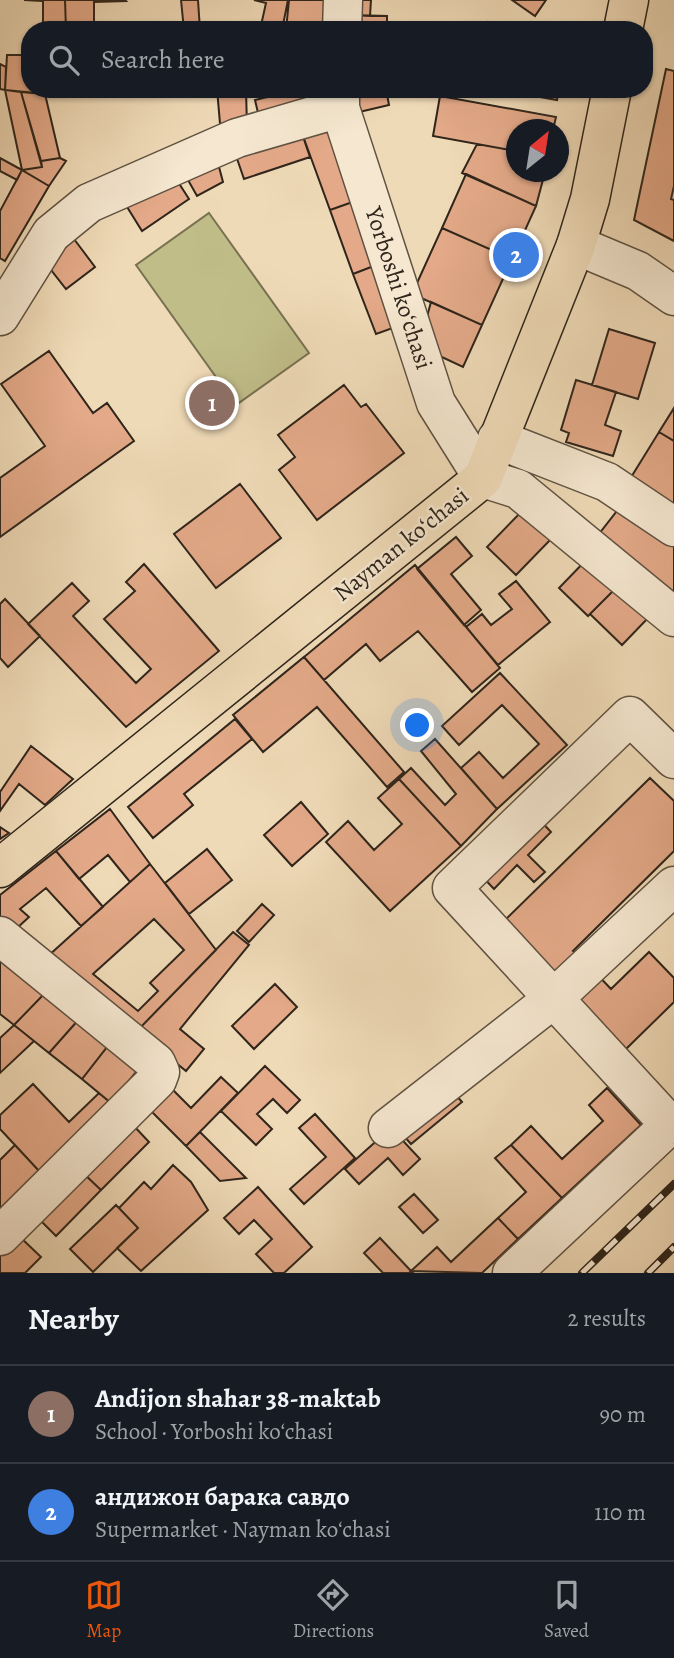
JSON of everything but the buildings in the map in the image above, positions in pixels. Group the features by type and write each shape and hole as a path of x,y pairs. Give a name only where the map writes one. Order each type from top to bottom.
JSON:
{"main road":[{"path":"626,21 629,0"},
{"name":"Nayman koʻchasi","path":"0,868 483,478 576,246 590,199 610,98"}],"street":[{"path":"342,21 343,0"},
{"path":"0,316 51,234 89,203 237,138 340,99"},
{"name":"Yorboshi koʻchasi","path":"340,99 436,403 483,478"},
{"path":"576,246 638,271 674,296"},
{"path":"497,439 607,482 674,527"},
{"path":"483,478 518,489 674,617"},
{"path":"512,1273 672,1123 553,999 452,888 630,716 674,759"},
{"path":"388,1128 553,999 674,886"},
{"path":"0,936 156,1063 160,1072 157,1080 0,1236"}],"shaded area":[{"path":"209,213 309,353 236,405 136,265"}],"railway":[{"path":"582,1273 674,1184"},
{"path":"648,1273 674,1247"}],"place":[{"name":"андижон барака савдо","path":"516,255"},
{"name":"Andijon shahar 38-maktab","path":"212,403"}]}
